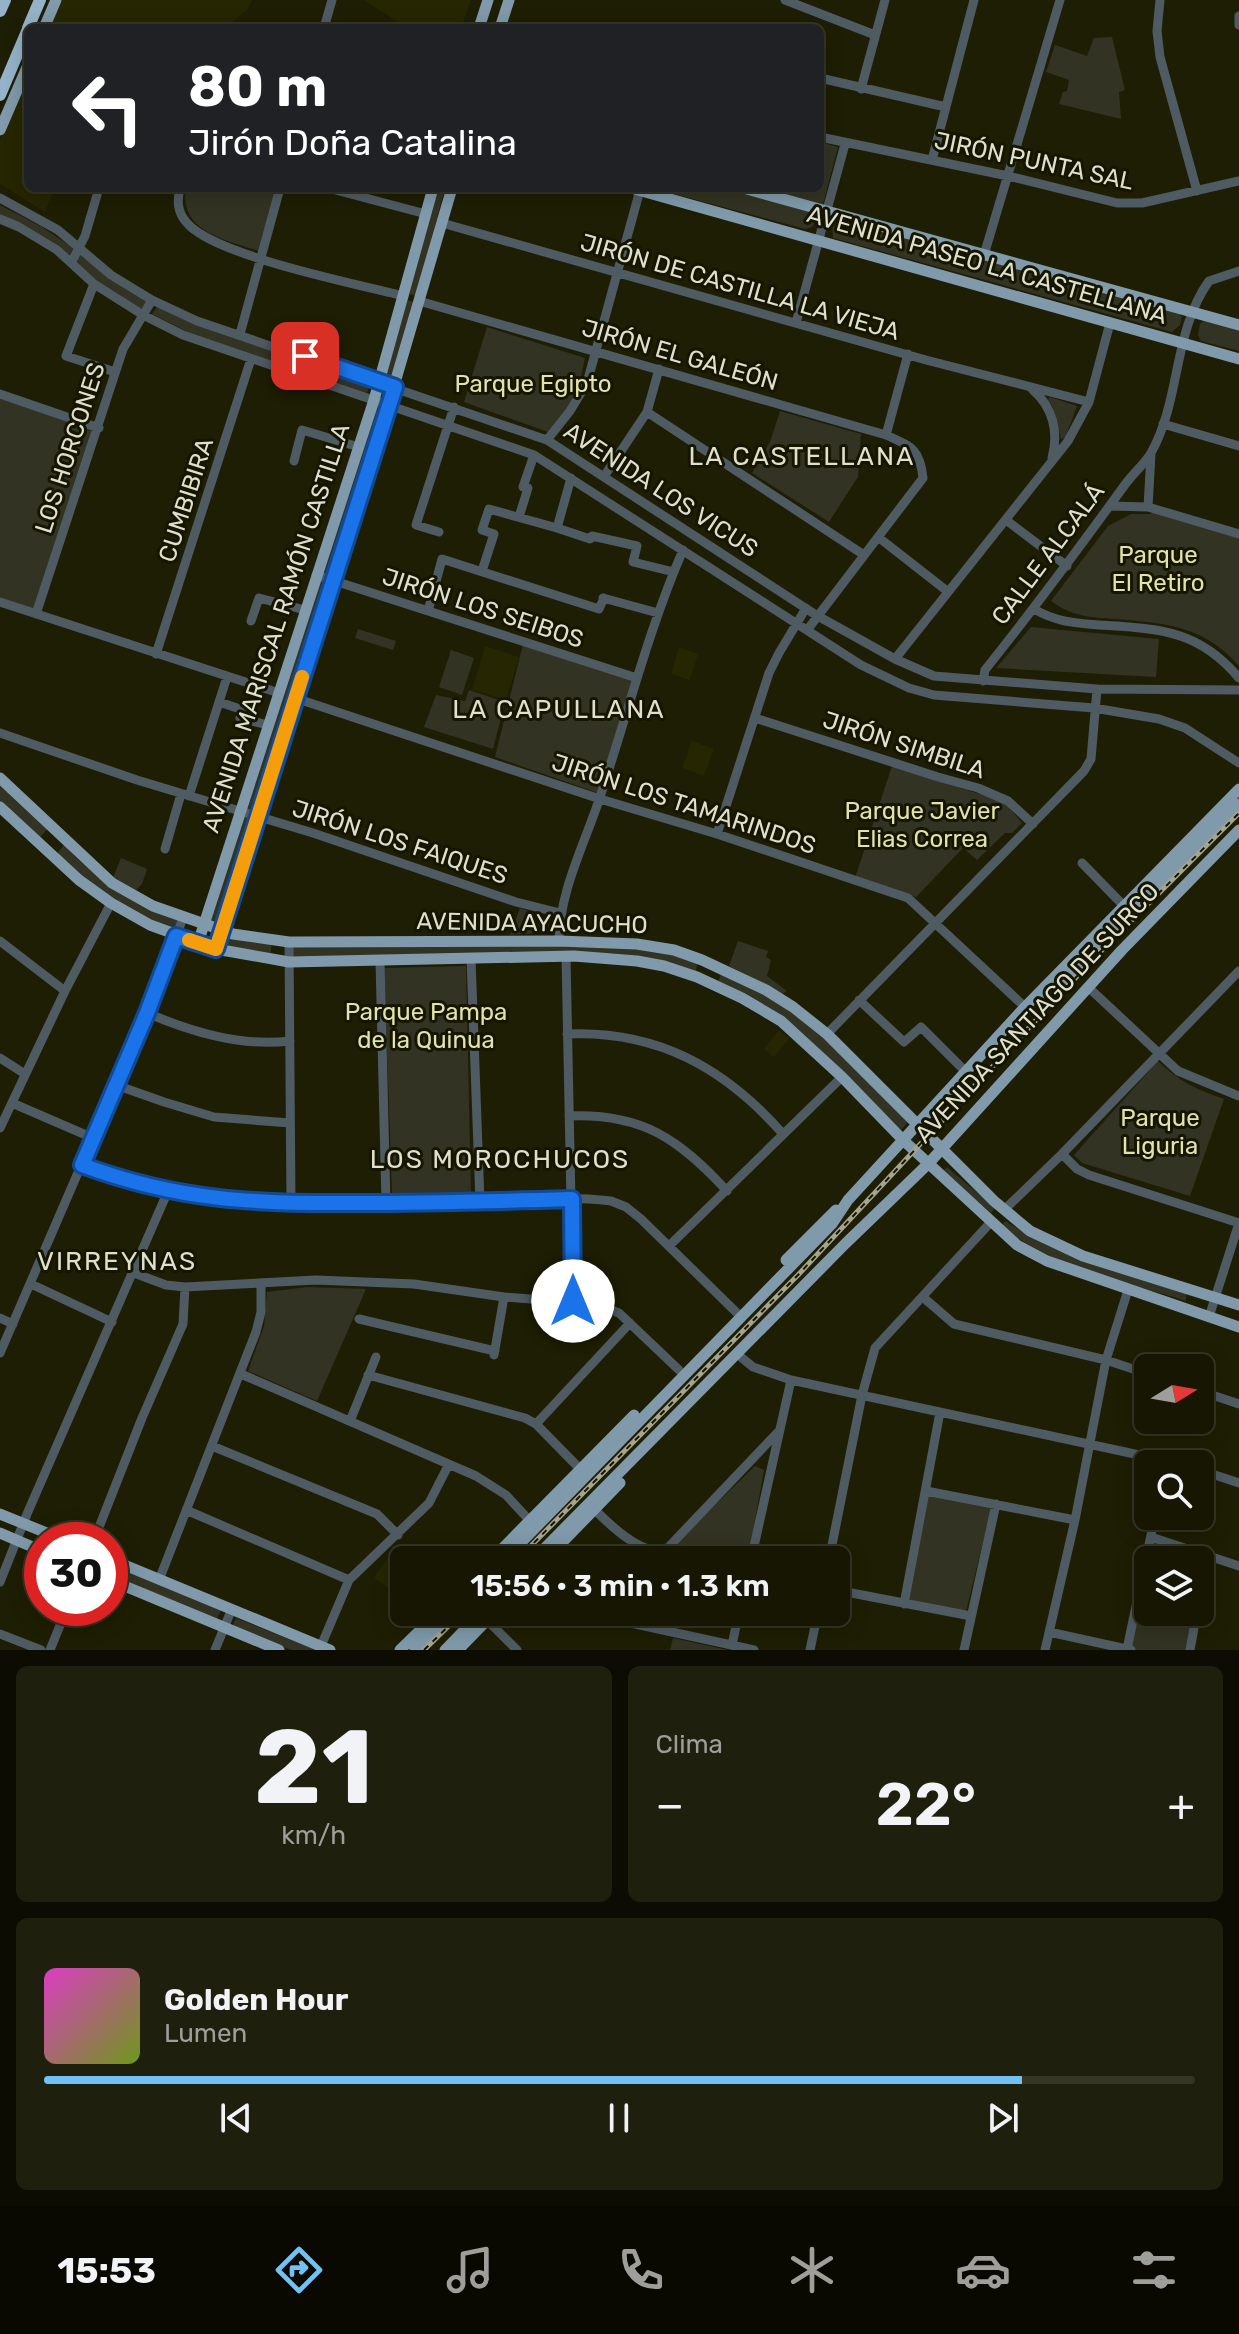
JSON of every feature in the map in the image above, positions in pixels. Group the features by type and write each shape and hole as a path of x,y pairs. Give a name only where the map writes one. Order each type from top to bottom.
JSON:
{"highway":[{"path":"0,11 5,0"},
{"path":"30,24 40,0"},
{"path":"0,95 24,38"}],"main road":[{"path":"46,24 56,0"},
{"path":"484,24 488,0"},
{"path":"501,24 509,0"},
{"path":"0,130 24,74"},
{"name":"AVENIDA MARISCAL RAMÓN CASTILLA","path":"198,943 380,381 432,192"},
{"name":"AVENIDA MARISCAL RAMÓN CASTILLA","path":"216,949 395,387 451,192"},
{"name":"AVENIDA PASEO LA CASTELLANA","path":"647,192 1239,359"},
{"name":"AVENIDA PASEO LA CASTELLANA","path":"758,192 1239,325"},
{"name":"AVENIDA AYACUCHO","path":"0,778 112,883 153,906 221,930 272,942 559,941 637,944 674,950 720,967 766,990 827,1034 941,1149 1030,1231 1065,1249 1239,1305"},
{"name":"AVENIDA SANTIAGO DE SURCO","path":"1128,910 1239,789"},
{"name":"AVENIDA SANTIAGO DE SURCO","path":"505,1546 826,1218 848,1200 1028,1004 1239,804"},
{"name":"AVENIDA AYACUCHO","path":"0,807 79,880 111,903 176,936 216,949 289,962 566,956 637,961 697,977 781,1021 1017,1245 1047,1261 1239,1327"},
{"path":"39,843 51,827"},
{"name":"AVENIDA SANTIAGO DE SURCO","path":"547,1546 929,1163 1122,950 1239,830"},
{"path":"52,855 65,840"},
{"path":"1122,950 1128,910"},
{"path":"270,960 272,942"},
{"path":"697,977 702,960"},
{"path":"713,984 720,967"},
{"name":"AVENIDA SANTIAGO DE SURCO","path":"519,1545 832,1224 848,1200"},
{"name":"AVENIDA SANTIAGO DE SURCO","path":"558,1546 849,1249 867,1225"},
{"path":"663,1428 681,1420"},
{"path":"0,1514 23,1523"},
{"path":"0,1533 24,1543"},
{"path":"128,1567 326,1648"},
{"path":"128,1588 279,1650"},
{"path":"400,1650 425,1626"},
{"path":"415,1650 438,1626"},
{"path":"450,1649 476,1626"},
{"path":"450,1649 479,1626"}],"street":[{"path":"325,24 332,0"},
{"path":"785,0 875,35"},
{"path":"861,89 885,0"},
{"path":"932,160 974,0"},
{"path":"984,255 1060,0"},
{"path":"1160,0 1157,31 1160,57 1197,191"},
{"path":"1239,16 1239,25"},
{"path":"824,79 946,107"},
{"name":"JIRÓN PUNTA SAL","path":"824,138 1008,176 1117,203 1142,203 1239,181"},
{"path":"796,323 845,144"},
{"path":"71,263 85,236 98,192"},
{"path":"180,192 178,205 187,224 216,242 260,258 404,296"},
{"path":"240,334 279,192"},
{"path":"343,192 426,214"},
{"path":"547,440 579,399 587,383 618,273 635,192"},
{"name":"AVENIDA LOS VICUS","path":"0,198 58,230 111,275 152,300 197,321 547,440 816,615 895,659 934,676 1097,689 1238,684"},
{"name":"AVENIDA LOS VICUS","path":"0,219 28,232 94,284 143,315 183,335 534,455 861,665 909,688 953,698 1094,708 1159,719 1185,728 1239,763"},
{"name":"JIRÓN DE CASTILLA LA VIEJA","path":"442,223 1089,402"},
{"path":"1191,311 1209,281 1239,271"},
{"path":"94,284 66,356 115,372"},
{"name":"LOS HORCONES","path":"36,614 123,349 152,300"},
{"name":"JIRÓN EL GALEÓN","path":"419,301 886,435 913,448 921,461 923,478 878,537"},
{"name":"CALLE ALCALÁ","path":"1148,507 1151,454 1163,424 1191,311"},
{"path":"895,659 1068,441 1089,402 1110,323"},
{"path":"886,435 908,354"},
{"name":"CUMBIBIRA","path":"156,654 251,359"},
{"path":"605,475 647,412 659,369"},
{"path":"1028,386 1044,402 1052,416 1056,438 1051,462"},
{"path":"0,394 99,428"},
{"path":"439,532 416,525 454,407"},
{"path":"647,412 864,555"},
{"path":"1163,424 1239,446"},
{"path":"294,461 302,430 359,447"},
{"name":"CALLE ALCALÁ","path":"983,681 985,670 1151,454"},
{"path":"519,517 528,488 523,487 534,455"},
{"path":"557,528 571,478"},
{"path":"1110,506 1148,507 1239,534"},
{"path":"482,571 494,534 482,530 489,509 591,538 637,546 633,562 674,572"},
{"path":"1006,520 1067,566"},
{"path":"808,629 878,537 947,591"},
{"path":"559,941 560,913 600,799 658,613 683,550"},
{"path":"428,611 442,559 599,609 604,598 658,613"},
{"name":"JIRÓN LOS SEIBOS","path":"316,575 637,678"},
{"path":"251,621 259,598 305,610"},
{"path":"0,602 279,693"},
{"path":"717,834 769,673 806,608"},
{"path":"1034,609 1048,618 1065,623 1156,629 1185,637 1212,650 1238,684"},
{"path":"165,849 227,677"},
{"path":"827,1034 1084,771 1091,759 1097,689"},
{"name":"JIRÓN LOS TAMARINDOS","path":"295,698 908,898 1028,1004"},
{"path":"219,702 243,710 240,718 268,725"},
{"name":"JIRÓN SIMBILA","path":"755,718 978,788 1008,801 1033,824"},
{"name":"JIRÓN LOS FAIQUES","path":"0,733 516,902 560,913"},
{"path":"1082,863 1128,910"},
{"path":"0,1128 111,903"},
{"path":"0,1353 147,1013 183,918"},
{"path":"0,941 65,991"},
{"path":"289,942 291,1204"},
{"path":"566,956 573,1301"},
{"path":"471,959 480,1202"},
{"path":"380,961 386,1203"},
{"path":"1004,1210 1239,971"},
{"path":"1088,987 1184,1075 1239,1096"},
{"path":"859,1000 904,1042 921,1027 965,1071"},
{"path":"147,1013 214,1036 257,1042 290,1041"},
{"path":"567,1034 615,1035 661,1046 684,1056 734,1086 756,1104 783,1134"},
{"path":"0,1058 25,1074"},
{"path":"669,1246 842,1077"},
{"path":"116,1085 214,1117 290,1123"},
{"path":"12,1103 93,1138"},
{"path":"569,1116 605,1116 652,1129 684,1148 727,1191"},
{"path":"1062,1154 1077,1169 1089,1175 1239,1223 1209,1317"},
{"path":"82,1165 129,1182 239,1202 611,1201 626,1207 736,1312"},
{"path":"0,1582 168,1191"},
{"path":"832,1546 862,1395 877,1346 991,1222"},
{"path":"134,1273 166,1285 185,1287 316,1280 414,1284 609,1307 679,1370"},
{"path":"31,1284 112,1322"},
{"path":"159,1580 241,1374 260,1318 261,1284"},
{"path":"101,1522 183,1324 185,1287"},
{"path":"1045,1650 1075,1520 1106,1360 1128,1290"},
{"path":"359,1319 494,1353 504,1297"},
{"path":"924,1298 954,1324 1134,1369"},
{"path":"0,1318 13,1324"},
{"path":"536,1424 630,1323"},
{"path":"350,1421 376,1357"},
{"path":"742,1358 753,1367 791,1380 1134,1454"},
{"path":"241,1374 449,1464 496,1488 530,1521"},
{"path":"368,1375 525,1418 536,1424 581,1470"},
{"path":"754,1546 791,1380"},
{"path":"1214,1396 1239,1404"},
{"path":"904,1604 940,1412"},
{"path":"670,1546 780,1430"},
{"path":"212,1446 377,1514 398,1535"},
{"path":"749,1462 761,1464 770,1473"},
{"path":"326,1648 348,1580 429,1503 449,1464"},
{"path":"1214,1475 1239,1483"},
{"path":"926,1491 1075,1520"},
{"path":"964,1650 996,1504"},
{"path":"594,1509 628,1541 641,1546"},
{"path":"186,1510 348,1580"},
{"path":"1049,1632 1129,1649 1152,1530"},
{"path":"1151,1537 1177,1546"},
{"path":"1214,1559 1239,1566"},
{"path":"850,1593 971,1616"},
{"path":"215,1650 231,1611"},
{"path":"50,1650 60,1626"},
{"path":"497,1626 517,1650"},
{"path":"645,1626 754,1650"},
{"path":"732,1645 736,1626"},
{"path":"810,1650 815,1626"},
{"path":"1190,1650 1194,1626"},
{"path":"0,1634 41,1650"}],"shaded area":[{"path":"62,0 252,0 247,10 230,24 51,24"},
{"path":"364,0 471,0 462,24 401,24"},
{"path":"24,86 24,192 53,192 45,212 0,184 0,140"},
{"path":"485,646 519,657 506,700 472,690"},
{"path":"679,647 698,654 690,680 671,674"},
{"path":"692,741 714,749 704,776 682,768"},
{"path":"779,1030 789,1039 774,1057 764,1049"},
{"path":"388,1557 390,1558 390,1589 374,1578"}],"green space":[{"path":"1112,37 1125,90 1119,92 1121,119 1059,104 1069,80 1046,72 1055,45 1087,56 1094,38"},
{"path":"824,143 838,147 823,204 775,192 824,192"},
{"path":"186,192 275,192 259,251 208,232 190,215"},
{"path":"437,192 444,192 416,296 409,294"},
{"path":"667,192 745,192 813,211 815,222 805,229"},
{"path":"0,205 70,246 73,249 69,256 0,217"},
{"path":"841,219 1179,313 1182,317 1180,325 1172,332 833,238 832,224"},
{"path":"80,252 148,300 140,310 95,282 74,262"},
{"path":"407,300 414,302 392,380 385,378"},
{"path":"158,306 370,383 367,393 188,332 152,314"},
{"path":"1205,320 1239,329 1239,351 1201,341 1198,335 1200,324"},
{"name":"Parque Egipto","path":"487,327 585,358 577,395 548,432 464,402"},
{"path":"1050,397 1077,406 1065,438 1061,439 1048,400"},
{"path":"0,398 96,430 34,609 0,598"},
{"path":"375,404 386,407 331,577 320,573"},
{"path":"780,411 861,434 858,477 829,522 752,473 770,442"},
{"name":"Parque El Retiro","path":"1156,509 1239,537 1239,666 1212,642 1183,629 1151,622 1082,615 1051,601 1108,526 1131,514 1150,514"},
{"path":"318,578 329,582 256,814 242,811"},
{"path":"1031,627 1159,639 1156,677 996,668"},
{"path":"358,629 396,641 393,650 355,638"},
{"path":"523,644 633,680 598,793 495,757"},
{"path":"451,650 474,658 462,695 439,687"},
{"path":"469,690 505,702 493,749 424,727 436,695 465,701"},
{"name":"Parque Javier Elias Correa","path":"892,766 995,799 1008,806 1022,823 1012,833 1005,833 977,860 963,848 916,897 855,878"},
{"path":"0,782 49,827 38,840 0,805"},
{"path":"240,814 255,819 220,928 206,923"},
{"path":"64,845 103,879 178,919 174,931 112,901 55,856"},
{"path":"121,858 147,869 142,884 135,891 113,878"},
{"path":"520,908 547,918 547,932 510,935"},
{"path":"221,929 272,941 270,960 216,948"},
{"path":"738,941 768,951 766,957 771,960 767,976 787,991 782,994 729,966"},
{"path":"562,943 631,947 664,953 697,964 696,972 638,959 290,961 292,946"},
{"name":"Parque Pampa de la Quinua","path":"466,966 471,1194 392,1193 384,968"},
{"path":"722,971 765,993 824,1037 908,1122 901,1130 812,1044 718,982"},
{"name":"Parque Liguria","path":"1158,1061 1189,1084 1224,1099 1190,1196 1082,1163 1074,1155"},
{"path":"947,1167 995,1208 991,1213 943,1171"},
{"path":"1005,1221 1049,1246 1186,1292 1186,1301 1066,1263 1022,1241 1002,1226"},
{"path":"307,1287 366,1289 317,1401 248,1371 264,1326 267,1292"},
{"path":"755,1466 764,1470 750,1546 678,1546 677,1542"},
{"path":"929,1494 992,1506 966,1611 908,1601"},
{"path":"1151,1537 1177,1546 1149,1546"},
{"path":"128,1571 221,1610 217,1619 128,1582"},
{"path":"236,1618 316,1650 291,1650 232,1627"},
{"path":"1135,1626 1194,1626 1190,1650 1131,1650"},
{"path":"673,1638 728,1650 670,1650"}],"railway":[{"path":"531,1546 798,1275 1095,957 1239,813"},
{"path":"424,1650 449,1626"}],"slow traffic":[{"path":"189,940 216,949 302,677"}],"district":[{"name":"LA CASTELLANA","path":"802,456"},
{"name":"LA CAPULLANA","path":"559,709"},
{"name":"LOS MOROCHUCOS","path":"500,1159"},
{"name":"VIRREYNAS","path":"117,1261"}],"route":[{"path":"305,356 395,387 216,949 176,936 147,1013 82,1165 142,1186 239,1202 572,1199 573,1301"}]}
